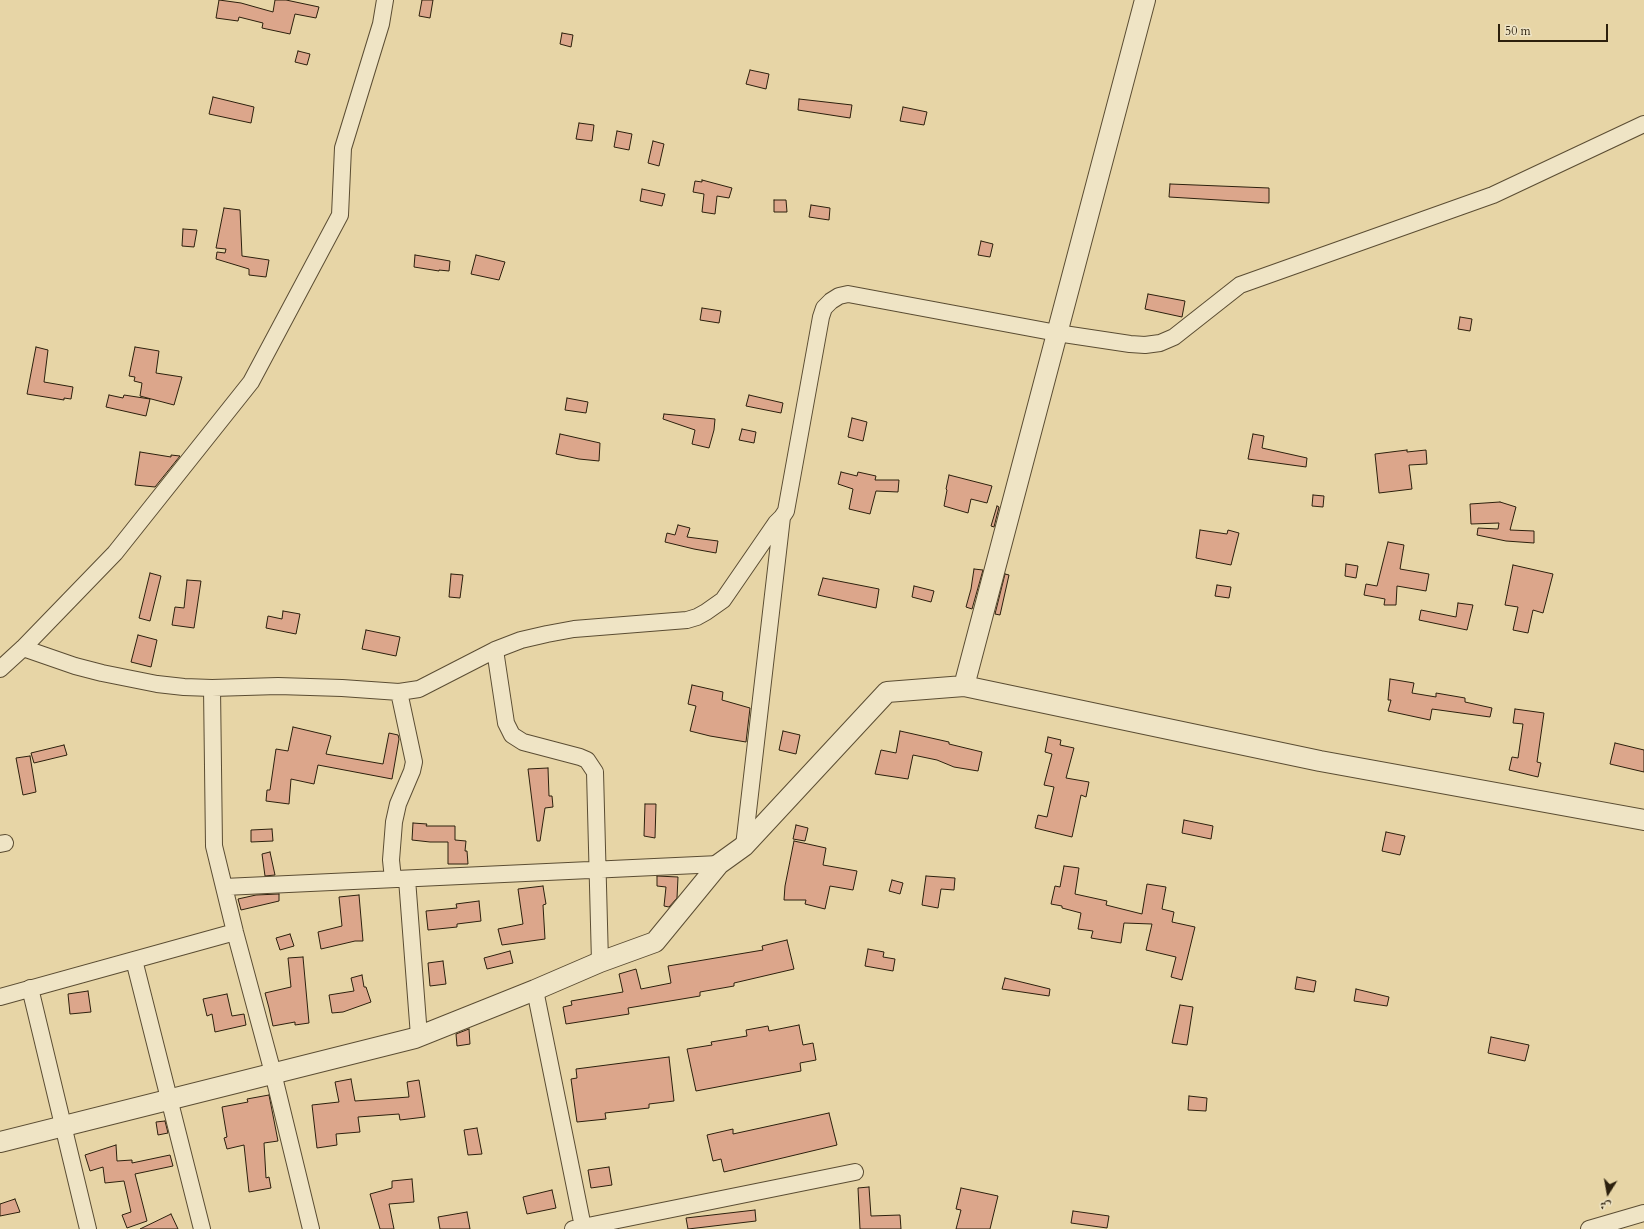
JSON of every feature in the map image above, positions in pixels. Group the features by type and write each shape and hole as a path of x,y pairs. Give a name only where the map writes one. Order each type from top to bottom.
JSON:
{"street":[{"path":"0,669 23,648 115,554 251,382 340,215 343,148 381,24 385,0"},
{"path":"964,686 1145,0"},
{"path":"744,846 782,517 788,504 821,316 824,308 830,301 838,296 848,294 1057,333 1130,344 1145,345 1160,343 1174,337 1240,285 1493,195 1644,124"},
{"path":"23,648 75,666 129,679 184,687 212,688 285,686 399,692 419,688 495,650 521,640 568,630 687,620 706,612 723,600 730,592 776,523 782,517"},
{"path":"495,650 506,723 512,736 523,742 587,760 595,772 600,962"},
{"path":"0,1142 419,1036 535,990 600,962 655,942 719,864 744,846 887,692 964,686 1320,760 1644,820"},
{"path":"212,688 214,846 235,932 273,1073 311,1229"},
{"path":"399,692 414,762 398,804 392,841 400,879 419,1036"},
{"path":"224,887 719,864"},
{"path":"0,997 235,932"},
{"path":"134,960 202,1229"},
{"path":"30,988 88,1229"},
{"path":"535,990 588,1227 855,1172"},
{"path":"1589,1229 1644,1213"}],"building":[{"path":"219,0 241,3 273,12 275,0 286,0 319,7 316,18 295,14 290,34 262,28 263,23 239,17 238,21 216,18"},
{"path":"422,0 433,0 430,18 419,16"},
{"path":"562,33 573,35 571,47 560,44"},
{"path":"298,51 310,54 307,65 295,62"},
{"path":"750,70 769,74 766,89 746,84"},
{"path":"213,97 254,107 251,123 209,114"},
{"path":"799,99 852,105 850,118 798,110"},
{"path":"903,107 927,112 924,125 900,121"},
{"path":"579,123 594,125 592,141 576,139"},
{"path":"617,131 632,134 629,150 614,147"},
{"path":"653,141 664,144 659,166 648,163"},
{"path":"702,180 732,188 729,198 717,196 715,214 702,212 704,194 693,192 695,181 702,182"},
{"path":"1170,184 1269,188 1269,203 1169,197"},
{"path":"642,189 665,194 662,206 640,201"},
{"path":"774,200 786,200 787,212 774,212"},
{"path":"811,205 830,208 829,220 809,217"},
{"path":"224,208 240,210 242,256 269,260 266,277 249,275 249,269 216,259 217,252 225,253 226,249 216,248"},
{"path":"183,229 197,230 194,247 182,246"},
{"path":"981,241 993,244 990,257 978,255"},
{"path":"415,255 450,261 449,271 414,267"},
{"path":"476,255 505,262 499,280 471,274"},
{"path":"1148,294 1185,301 1182,317 1145,309"},
{"path":"702,308 721,311 719,323 700,320"},
{"path":"1460,317 1472,319 1470,331 1458,329"},
{"path":"36,347 48,350 44,382 73,387 71,399 64,398 64,400 27,394"},
{"path":"135,347 159,351 156,373 182,377 174,405 140,396 142,383 134,381 135,377 129,376"},
{"path":"109,395 123,398 124,395 150,399 146,416 106,407"},
{"path":"749,395 783,403 781,413 746,406"},
{"path":"567,398 588,402 586,413 565,410"},
{"path":"664,414 715,419 714,430 709,448 692,444 695,430 663,419"},
{"path":"852,418 867,422 863,441 848,437"},
{"path":"742,429 756,432 754,443 739,440"},
{"path":"560,434 600,443 599,461 579,459 556,454"},
{"path":"1253,434 1264,436 1262,448 1307,458 1306,467 1248,459"},
{"path":"1407,450 1407,452 1426,450 1427,464 1409,465 1412,489 1379,493 1375,454"},
{"path":"140,452 171,457 171,455 180,456 155,487 135,485"},
{"path":"841,472 857,476 858,472 876,476 875,480 899,480 898,492 876,491 870,514 849,509 853,489 838,484"},
{"path":"949,475 992,486 987,503 971,499 968,513 944,506"},
{"path":"1313,495 1324,496 1323,507 1312,506"},
{"path":"1500,502 1516,507 1510,530 1534,531 1534,543 1506,541 1477,535 1478,528 1498,529 1499,523 1471,524 1470,504"},
{"path":"997,506 999,507 994,527 991,526"},
{"path":"678,525 690,528 687,537 718,541 716,553 665,542 667,533 675,535"},
{"path":"1200,530 1227,534 1228,530 1239,533 1231,565 1196,558"},
{"path":"1388,542 1404,545 1400,569 1429,574 1426,591 1397,586 1396,605 1384,605 1385,599 1364,595 1366,584 1377,586"},
{"path":"1346,564 1358,566 1356,578 1345,576"},
{"path":"1513,565 1553,574 1543,613 1533,610 1528,633 1513,630 1518,607 1505,605"},
{"path":"974,569 983,570 972,609 966,607"},
{"path":"150,573 161,576 150,621 139,618"},
{"path":"451,574 463,575 460,598 449,597"},
{"path":"1005,574 1009,575 1000,615 995,614"},
{"path":"823,578 879,589 876,608 818,595"},
{"path":"187,580 201,581 194,628 172,625 175,607 184,608"},
{"path":"1217,585 1231,587 1229,598 1215,596"},
{"path":"914,586 934,591 931,602 912,597"},
{"path":"1458,603 1473,605 1467,630 1419,620 1421,610 1456,617"},
{"path":"283,611 300,614 296,634 266,628 268,616 282,619"},
{"path":"366,630 400,637 396,656 362,649"},
{"path":"138,635 157,640 151,667 131,662"},
{"path":"1390,679 1414,683 1412,693 1436,697 1436,693 1465,698 1465,702 1492,708 1490,717 1432,709 1430,720 1388,711 1391,700 1388,700"},
{"path":"692,685 723,692 722,700 750,708 746,742 690,731 696,706 688,704"},
{"path":"1515,709 1544,713 1537,762 1541,763 1538,777 1509,770 1512,757 1518,758 1523,724 1513,723"},
{"path":"293,727 331,736 326,754 383,764 389,733 398,735 399,739 392,779 318,765 314,784 291,779 289,804 266,801 267,790 270,790 276,749 288,751"},
{"path":"783,731 800,735 796,754 779,750"},
{"path":"900,731 949,742 949,744 982,752 978,771 954,767 937,760 913,755 908,779 875,774 881,750 896,753"},
{"path":"1048,737 1061,740 1060,745 1074,748 1066,778 1089,782 1086,797 1081,795 1072,837 1035,828 1038,815 1047,817 1054,787 1044,785 1052,754 1045,752"},
{"path":"1615,743 1644,750 1644,772 1610,764"},
{"path":"64,745 67,755 34,763 31,753"},
{"path":"30,756 36,792 23,795 16,758"},
{"path":"548,768 549,796 552,796 553,807 545,808 540,841 537,841 528,769"},
{"path":"645,804 656,804 655,838 644,836"},
{"path":"1184,820 1213,826 1211,839 1182,833"},
{"path":"413,823 427,824 426,826 455,826 455,840 466,841 465,851 467,851 468,864 448,864 448,842 412,840"},
{"path":"796,825 808,828 805,841 793,839"},
{"path":"272,829 273,841 251,842 251,830"},
{"path":"1386,832 1405,836 1400,855 1382,851"},
{"path":"794,841 826,848 823,865 857,871 853,890 830,886 825,909 805,904 806,900 784,900 785,886"},
{"path":"270,852 275,875 265,876 262,854"},
{"path":"1064,866 1079,868 1075,894 1107,901 1106,905 1142,914 1147,884 1166,887 1162,909 1174,912 1172,922 1195,927 1182,980 1171,977 1176,957 1146,950 1152,924 1124,923 1121,943 1091,938 1093,931 1078,929 1081,913 1062,908 1062,906 1051,904 1055,886 1060,887"},
{"path":"657,876 678,877 677,898 669,907 664,906 666,887 657,886"},
{"path":"926,876 955,878 954,890 941,889 938,908 922,905"},
{"path":"892,880 903,883 900,894 889,891"},
{"path":"543,886 546,904 543,905 545,939 502,945 498,929 523,924 518,889"},
{"path":"279,894 279,901 241,910 238,899 256,895"},
{"path":"359,895 363,941 355,941 321,949 318,932 342,926 339,897"},
{"path":"479,901 481,921 457,924 457,927 428,930 426,911 457,908 456,904"},
{"path":"290,934 294,946 280,950 276,938"},
{"path":"787,940 794,969 734,983 734,986 700,992 700,996 628,1008 629,1014 566,1024 563,1007 572,1005 571,1001 623,992 619,974 636,969 641,989 671,983 668,966 763,950 762,946"},
{"path":"868,949 884,952 883,957 895,959 893,971 865,966"},
{"path":"510,951 513,963 487,969 484,958"},
{"path":"303,957 309,1023 295,1025 295,1022 273,1026 265,993 291,987 288,958"},
{"path":"443,961 446,984 430,986 428,963"},
{"path":"362,975 364,987 366,987 371,1002 343,1012 332,1013 329,995 354,991 351,978"},
{"path":"1297,977 1316,981 1314,992 1295,989"},
{"path":"1005,978 1050,989 1049,996 1002,989"},
{"path":"1356,989 1389,997 1387,1006 1354,1001"},
{"path":"88,991 91,1012 70,1014 68,994"},
{"path":"227,994 232,1016 244,1014 246,1025 215,1032 212,1014 207,1016 203,999"},
{"path":"1180,1005 1193,1007 1187,1045 1172,1043"},
{"path":"799,1025 803,1045 813,1043 816,1060 800,1063 801,1071 696,1091 687,1049 712,1045 711,1042 747,1036 746,1030 768,1026 769,1031"},
{"path":"469,1029 470,1044 457,1046 456,1034"},
{"path":"1491,1037 1529,1045 1525,1061 1488,1053"},
{"path":"669,1057 674,1101 649,1104 649,1108 605,1113 606,1119 577,1122 571,1079 577,1078 576,1069"},
{"path":"351,1079 355,1101 409,1097 407,1082 419,1080 425,1117 400,1120 399,1114 358,1117 360,1132 336,1134 337,1145 317,1148 312,1105 339,1102 335,1082"},
{"path":"269,1095 278,1141 264,1143 266,1178 269,1177 271,1188 249,1192 244,1145 227,1149 224,1138 227,1137 222,1107 248,1102 247,1099"},
{"path":"1189,1096 1207,1098 1206,1111 1188,1110"},
{"path":"829,1113 837,1145 724,1172 721,1159 713,1161 707,1135 733,1129 733,1134"},
{"path":"165,1121 168,1133 158,1135 156,1122"},
{"path":"477,1128 482,1154 468,1155 464,1130"},
{"path":"116,1145 117,1161 132,1160 132,1163 170,1155 173,1166 135,1174 147,1221 127,1228 122,1215 131,1212 124,1181 105,1183 103,1167 90,1171 85,1155"},
{"path":"609,1167 612,1185 591,1188 588,1170"},
{"path":"412,1179 414,1202 389,1204 394,1229 380,1229 370,1194 392,1188 392,1181"},
{"path":"869,1187 871,1216 900,1215 901,1229 860,1229 858,1188"},
{"path":"961,1188 998,1196 990,1229 956,1229 961,1210 956,1209"},
{"path":"552,1190 556,1208 527,1214 523,1197"},
{"path":"15,1199 20,1212 0,1216 0,1204"},
{"path":"755,1210 756,1221 688,1229 686,1218"},
{"path":"1073,1211 1109,1216 1107,1228 1071,1223"},
{"path":"467,1212 470,1229 440,1229 438,1217"},
{"path":"171,1214 178,1229 140,1229"}]}
